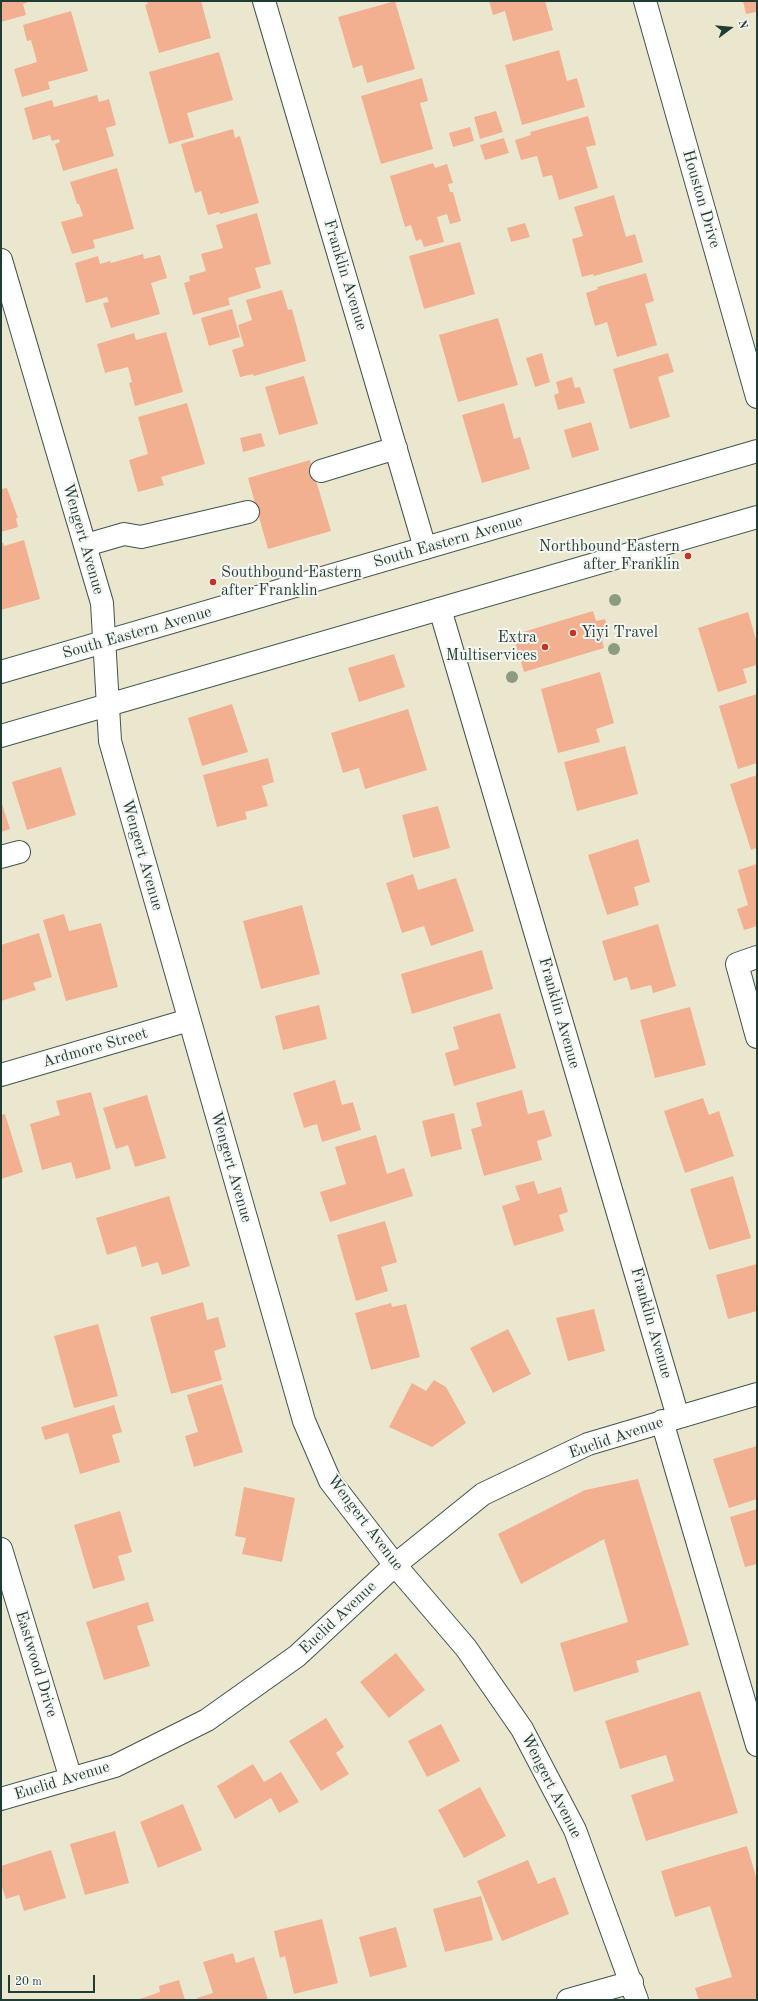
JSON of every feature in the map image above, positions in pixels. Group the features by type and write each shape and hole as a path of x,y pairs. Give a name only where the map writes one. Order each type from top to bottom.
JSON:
{"street":[{"name":"Franklin Avenue","path":"264,1 425,548"},
{"name":"Houston Drive","path":"645,1 757,397"},
{"name":"Wengert Avenue","path":"1,260 102,602 110,741 304,1421 330,1481 395,1565 466,1648 522,1729 575,1830 635,1991"},
{"path":"321,471 396,448"},
{"name":"South Eastern Avenue","path":"1,672 757,451"},
{"path":"86,545 124,534 141,537 248,512"},
{"path":"1,736 757,516"},
{"name":"Franklin Avenue","path":"440,608 670,1419 757,1745"},
{"path":"757,957 737,964 757,1037"},
{"name":"Ardmore Street","path":"1,1075 189,1020"},
{"name":"Euclid Avenue","path":"1,1799 115,1766 207,1720 297,1656 395,1565 483,1494 588,1444 757,1394"},
{"name":"Eastwood Drive","path":"1,1549 71,1779"},
{"path":"568,2000 635,1991"}],"building":[{"path":"1,1 31,1 23,4 26,15 1,22"},
{"path":"147,1 201,1 211,38 159,53 145,5 148,4"},
{"path":"395,1 415,69 367,83 362,65 353,68 338,17"},
{"path":"489,1 545,1 553,30 513,41 505,11 493,15"},
{"path":"743,1 757,1 757,14 756,12 746,14"},
{"path":"71,11 88,71 48,82 50,89 22,97 14,69 37,62 31,40 27,41 23,25"},
{"path":"559,50 567,81 577,78 585,107 522,125 505,65"},
{"path":"219,52 233,100 187,113 194,137 169,144 149,72"},
{"path":"422,78 428,101 420,103 433,149 381,164 361,96"},
{"path":"97,95 99,102 109,99 116,125 106,128 114,156 63,171 55,144 60,142 59,139 52,141 50,135 33,140 24,108 52,100 54,107"},
{"path":"496,111 503,132 480,139 474,117"},
{"path":"588,116 596,145 586,147 598,188 559,200 552,175 543,177 537,156 521,160 515,140 531,135 530,132"},
{"path":"470,127 474,141 453,147 449,133"},
{"path":"233,129 235,138 240,136 259,203 220,214 219,212 208,215 201,191 195,193 181,144"},
{"path":"504,138 509,153 485,160 480,145"},
{"path":"433,163 435,168 447,164 453,183 448,184 450,192 453,192 461,221 450,224 447,214 437,217 444,242 424,247 421,239 416,241 411,225 405,227 390,176"},
{"path":"117,168 134,229 93,240 95,248 72,254 61,222 83,216 79,204 77,204 70,182"},
{"path":"614,195 626,237 635,234 643,262 594,276 593,274 582,277 572,239 583,236 574,207"},
{"path":"257,213 271,264 255,268 261,288 228,298 230,305 193,315 184,283 190,281 189,276 206,271 201,254 223,248 216,225"},
{"path":"525,223 530,237 511,242 507,228"},
{"path":"460,242 475,294 424,309 409,256"},
{"path":"143,254 144,259 160,255 167,278 151,283 160,314 111,328 103,303 109,302 107,297 86,303 75,263 98,256 100,264 110,261 111,263"},
{"path":"646,273 654,301 645,304 657,345 617,357 607,322 595,326 586,293 598,289 597,287"},
{"path":"282,290 288,310 292,309 306,361 254,376 253,374 240,377 232,350 244,346 238,325 252,320 246,300"},
{"path":"232,309 240,337 209,346 201,318"},
{"path":"498,318 518,385 458,402 439,335"},
{"path":"166,332 183,392 135,406 129,383 132,382 128,367 105,373 97,344 134,333 136,340"},
{"path":"542,353 550,382 535,387 526,358"},
{"path":"668,353 674,372 658,377 670,417 630,429 613,369"},
{"path":"304,376 318,424 279,435 265,387"},
{"path":"572,377 575,388 580,387 585,403 558,410 554,395 559,393 556,382"},
{"path":"187,403 205,464 161,477 164,485 138,492 129,460 148,454 138,417"},
{"path":"504,403 514,439 520,437 530,469 482,483 462,415"},
{"path":"591,422 599,450 572,458 564,430"},
{"path":"261,433 265,446 243,452 240,438"},
{"path":"310,460 331,531 268,549 248,478"},
{"path":"7,488 18,518 16,518 18,527 1,532 1,489"},
{"path":"24,540 40,599 1,610 1,543 3,543 4,546"},
{"path":"593,611 596,621 605,619 610,636 602,639 604,648 524,672 513,635"},
{"path":"748,612 757,643 757,665 743,669 747,683 718,692 698,628"},
{"path":"394,654 405,687 359,702 348,668"},
{"path":"600,672 614,723 596,729 600,742 558,753 541,689"},
{"path":"757,694 757,763 738,769 719,706"},
{"path":"232,704 248,752 202,766 188,718"},
{"path":"408,709 427,770 365,789 359,768 343,773 331,733"},
{"path":"625,746 638,794 577,811 564,762"},
{"path":"268,758 274,782 262,786 268,806 245,812 247,819 217,827 203,775"},
{"path":"61,767 76,815 27,830 12,782"},
{"path":"757,775 757,848 751,850 730,784"},
{"path":"1,801 10,829 1,832"},
{"path":"438,806 450,848 413,858 402,815"},
{"path":"638,839 650,882 634,887 639,905 607,915 588,855"},
{"path":"757,864 757,926 744,930 737,909 748,905 738,870"},
{"path":"413,874 418,890 456,878 474,931 431,946 424,926 402,933 386,883"},
{"path":"302,905 320,974 261,989 243,921"},
{"path":"64,914 69,931 101,923 118,987 66,1001 43,920"},
{"path":"658,924 676,986 653,993 651,985 631,990 627,977 614,981 602,941"},
{"path":"39,933 52,977 33,983 36,990 1,1001 1,945"},
{"path":"482,950 493,989 412,1014 401,974"},
{"path":"319,1005 327,1039 283,1050 275,1016"},
{"path":"690,1007 706,1065 655,1078 640,1020"},
{"path":"500,1013 516,1068 454,1086 445,1053 459,1049 453,1027"},
{"path":"335,1080 342,1105 353,1102 361,1130 322,1142 317,1124 304,1128 293,1093"},
{"path":"522,1090 528,1114 544,1110 552,1136 537,1141 542,1160 484,1176 471,1129 482,1126 476,1103"},
{"path":"91,1092 111,1169 76,1179 71,1162 42,1170 30,1124 60,1115 56,1101"},
{"path":"147,1095 166,1158 135,1167 128,1145 116,1149 103,1108"},
{"path":"703,1098 709,1115 719,1111 734,1156 685,1173 664,1111"},
{"path":"454,1113 462,1149 431,1157 422,1121"},
{"path":"5,1114 23,1172 1,1179 1,1115"},
{"path":"376,1135 387,1174 404,1168 413,1196 330,1222 320,1192 346,1184 335,1147"},
{"path":"733,1176 751,1238 709,1250 690,1189"},
{"path":"534,1181 538,1194 561,1187 568,1212 559,1215 564,1231 514,1246 502,1206 520,1200 515,1186"},
{"path":"169,1196 190,1266 162,1275 158,1262 142,1267 136,1246 107,1255 96,1218"},
{"path":"385,1221 397,1262 381,1267 388,1291 356,1301 337,1235"},
{"path":"757,1264 757,1311 728,1319 716,1275"},
{"path":"203,1302 207,1320 218,1317 226,1347 214,1351 222,1380 171,1394 150,1317"},
{"path":"391,1303 392,1307 406,1304 420,1357 371,1370 355,1313"},
{"path":"594,1309 605,1351 568,1361 556,1318"},
{"path":"98,1324 118,1396 74,1408 54,1336"},
{"path":"508,1329 531,1374 493,1393 470,1348"},
{"path":"434,1380 446,1387 466,1423 432,1447 389,1427 412,1383 426,1391"},
{"path":"222,1384 243,1452 194,1467 185,1436 198,1432 187,1395"},
{"path":"114,1405 122,1432 112,1435 120,1462 80,1474 68,1433 45,1440 41,1427"},
{"path":"757,1446 757,1499 729,1508 713,1459"},
{"path":"638,1479 689,1645 636,1661 639,1672 574,1692 560,1643 628,1622 604,1539 521,1584 498,1534 585,1490"},
{"path":"244,1487 295,1498 282,1562 242,1554 246,1538 235,1536"},
{"path":"757,1509 757,1564 745,1567 730,1517"},
{"path":"120,1511 132,1552 118,1556 125,1580 93,1589 74,1525"},
{"path":"148,1602 154,1621 137,1626 150,1666 104,1680 86,1622"},
{"path":"396,1653 425,1690 389,1718 360,1682"},
{"path":"700,1691 738,1813 646,1841 631,1795 674,1781 666,1755 620,1769 605,1721"},
{"path":"326,1718 344,1747 336,1753 349,1774 321,1791 289,1741"},
{"path":"441,1724 460,1761 427,1777 408,1741"},
{"path":"253,1764 264,1782 281,1772 299,1802 279,1813 271,1798 235,1819 217,1786"},
{"path":"480,1787 506,1836 464,1858 438,1810"},
{"path":"183,1804 202,1850 158,1868 140,1822"},
{"path":"115,1831 129,1883 85,1895 70,1844"},
{"path":"747,1846 757,1880 757,2000 699,2000 695,1988 732,1977 710,1906 675,1917 661,1871"},
{"path":"51,1850 66,1898 24,1911 19,1895 6,1899 1,1884 1,1866"},
{"path":"528,1860 538,1884 555,1877 569,1914 502,1941 477,1881"},
{"path":"481,1896 493,1940 445,1952 433,1909"},
{"path":"322,1919 338,1983 294,1994 285,1956 280,1958 274,1931"},
{"path":"396,1927 407,1967 370,1977 359,1937"},
{"path":"233,1953 236,1963 254,1957 268,2000 198,2000 197,1998 213,1993 203,1962"},
{"path":"179,1980 185,2000 137,2000 160,1992 159,1986"}],"place":[{"name":"Northbound Eastern after Franklin","path":"688,556"},
{"name":"Southbound Eastern after Franklin","path":"213,582"},
{"name":"Yiyi Travel","path":"573,633"},
{"name":"Extra Multiservices","path":"545,647"}]}
